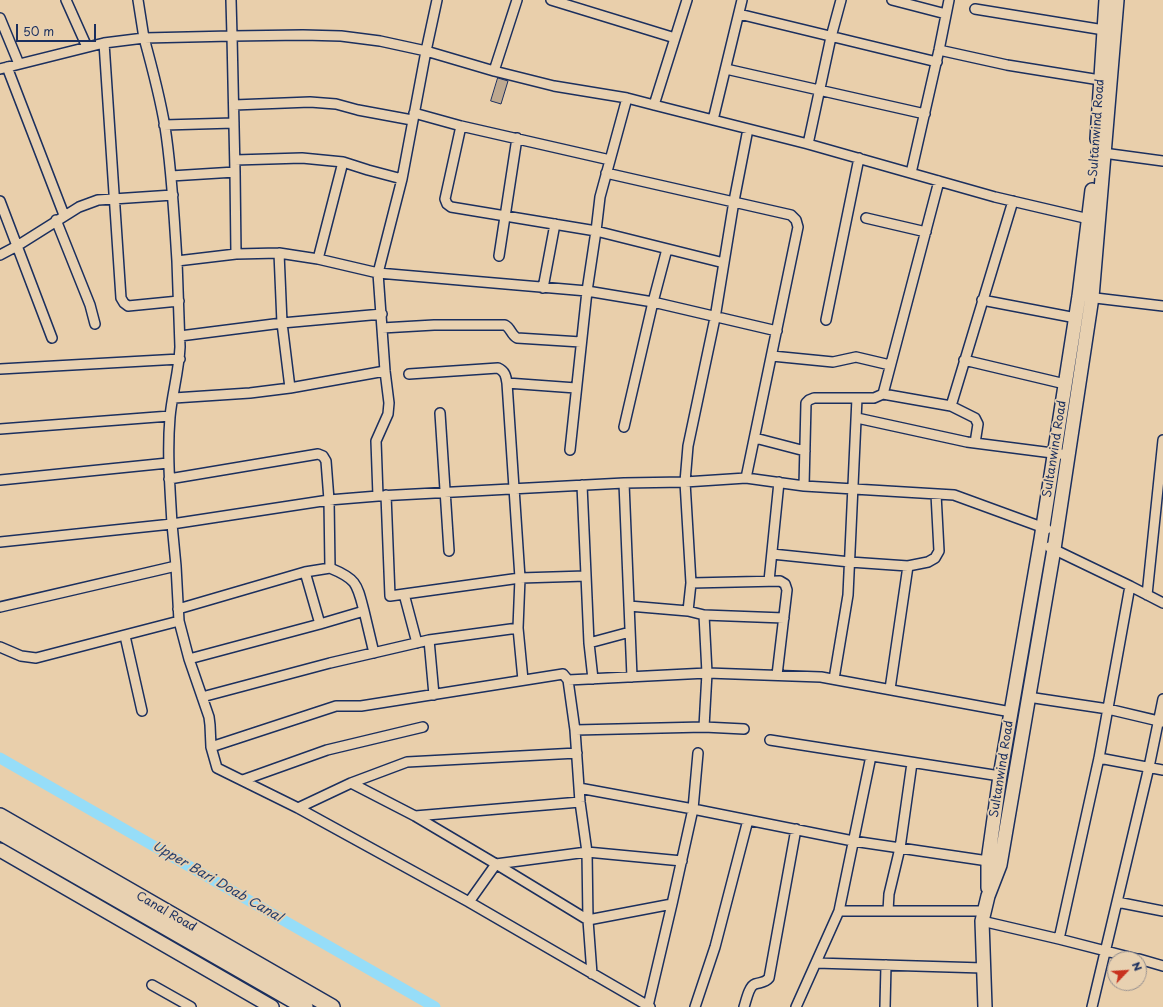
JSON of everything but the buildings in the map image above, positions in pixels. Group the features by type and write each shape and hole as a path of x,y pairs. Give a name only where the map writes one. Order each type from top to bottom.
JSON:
{"main road":[{"name":"Sultanwind Road","path":"988,896 988,861 1000,776 1041,544 1076,318 1086,297 1089,219 1100,153 1100,80 1106,0"},
{"path":"985,1007 983,916 988,896 1000,865 1054,548 1068,455 1117,0"},
{"name":"Canal Road","path":"0,816 332,1007"},
{"name":"Canal Road","path":"0,832 305,1007"},
{"path":"0,850 272,1007"}],"street":[{"path":"66,0 87,47"},
{"path":"138,0 144,38 158,89 173,194 179,301 180,359 170,416 168,463 179,621 189,659 210,725 211,747 217,768 298,808 470,902 649,1006 693,809 698,753"},
{"path":"231,0 236,172 236,254"},
{"path":"437,0 402,179 378,273 385,371 389,403 388,414 376,441 390,596 520,578 586,576"},
{"path":"494,71 517,0"},
{"path":"551,0 675,38"},
{"path":"654,105 687,0"},
{"path":"713,120 742,0"},
{"path":"808,144 830,37 841,0"},
{"path":"892,0 946,14"},
{"path":"911,173 937,62 948,0"},
{"path":"975,9 1104,30"},
{"path":"739,14 937,62"},
{"path":"0,18 19,64"},
{"path":"95,324 90,305 60,218 4,68 104,43 144,38 303,35 341,36 380,41 426,51 494,71 554,86 627,98 808,144 1013,201 1089,219"},
{"path":"104,43 121,298 128,306 179,301"},
{"path":"939,50 1007,66 1100,80"},
{"path":"726,69 925,114"},
{"path":"570,450 587,291 600,197 627,98"},
{"path":"234,105 310,102 329,104 461,126 610,160"},
{"path":"164,125 234,123"},
{"path":"461,126 445,199 447,204 451,207 596,231 667,250 724,263"},
{"path":"688,611 691,583 685,482 688,446 715,318 734,201 748,129"},
{"path":"498,256 517,138"},
{"path":"1100,153 1163,161"},
{"path":"235,160 302,158 342,162 402,179"},
{"path":"826,320 859,158"},
{"path":"318,259 342,162"},
{"path":"171,176 236,172"},
{"path":"606,173 791,215 796,220 798,227 746,478"},
{"path":"883,394 939,181"},
{"path":"0,255 79,207 98,200 114,200 173,194"},
{"path":"0,201 52,338"},
{"path":"951,406 1013,201"},
{"path":"866,218 926,232"},
{"path":"543,288 555,224"},
{"path":"624,427 653,302 667,250"},
{"path":"177,261 236,254 278,253 318,259 378,273 587,291 653,302 715,318 777,331"},
{"path":"278,253 282,323 290,388"},
{"path":"1086,297 1163,306"},
{"path":"982,300 1076,318"},
{"path":"180,336 282,323 382,314"},
{"path":"382,328 434,325 505,325 508,326 517,338 581,342"},
{"path":"772,356 833,362 856,357 890,365"},
{"path":"0,369 180,359"},
{"path":"964,360 1065,384"},
{"path":"408,374 498,368 503,370 506,376 520,578 518,628 524,680"},
{"path":"174,398 250,393 290,388 385,371"},
{"path":"507,383 576,388"},
{"path":"804,486 806,403 814,398 874,398 883,394 951,406 975,418 978,424 975,443"},
{"path":"834,679 848,594 857,398"},
{"path":"440,412 450,551"},
{"path":"0,429 170,416"},
{"path":"857,418 975,443 1068,455"},
{"path":"755,438 805,451"},
{"path":"1147,595 1163,440"},
{"path":"169,479 318,454 323,456 326,461 329,500 330,568"},
{"path":"0,480 168,463"},
{"path":"0,542 172,524 329,500 446,492 746,478 804,486 954,495 1056,532"},
{"path":"769,581 779,482"},
{"path":"624,483 632,677"},
{"path":"582,485 589,643 593,679"},
{"path":"772,554 908,566 928,562 935,558 939,551 936,494"},
{"path":"1041,544 1054,548 1163,603"},
{"path":"0,607 176,566"},
{"path":"890,689 908,566"},
{"path":"178,609 305,572 330,568 343,573 354,581 359,590 374,653"},
{"path":"305,572 320,624"},
{"path":"691,583 780,581 785,584 784,618 777,675"},
{"path":"1059,938 1099,758 1130,586"},
{"path":"404,594 417,643"},
{"path":"629,606 688,611 704,615 784,618"},
{"path":"189,659 364,611"},
{"path":"704,615 707,673 704,727"},
{"path":"0,647 21,656 36,658 179,621"},
{"path":"202,697 330,663 429,640 518,628"},
{"path":"589,643 630,632"},
{"path":"125,636 142,711"},
{"path":"429,640 434,695"},
{"path":"568,680 707,673 821,677 1011,712"},
{"path":"211,747 336,706 361,706 563,674 568,680 575,730 580,802 587,852 588,920 592,974"},
{"path":"1028,697 1108,709 1161,722"},
{"path":"1092,1007 1161,722 1163,699"},
{"path":"242,780 327,750 423,727"},
{"path":"575,730 704,727 744,729"},
{"path":"770,740 1000,776"},
{"path":"298,808 351,783 407,762 577,753"},
{"path":"796,1007 839,911 871,756"},
{"path":"1099,758 1163,770"},
{"path":"888,911 889,894 900,848 912,763"},
{"path":"351,783 415,816 588,920 672,904"},
{"path":"579,788 853,840 988,861"},
{"path":"415,816 580,802"},
{"path":"695,1007 715,947 748,820"},
{"path":"744,1007 752,987 755,984 764,982 769,978 796,829"},
{"path":"470,902 496,864 587,852 682,861"},
{"path":"1117,902 1163,911"},
{"path":"839,911 888,911 983,916 1105,951"},
{"path":"1147,962 1163,966"},
{"path":"816,963 984,968"},
{"path":"885,1007 886,965"},
{"path":"152,985 191,1007"}],"waterway":[{"name":"Upper Bari Doab Canal","path":"0,758 435,1007"}]}
